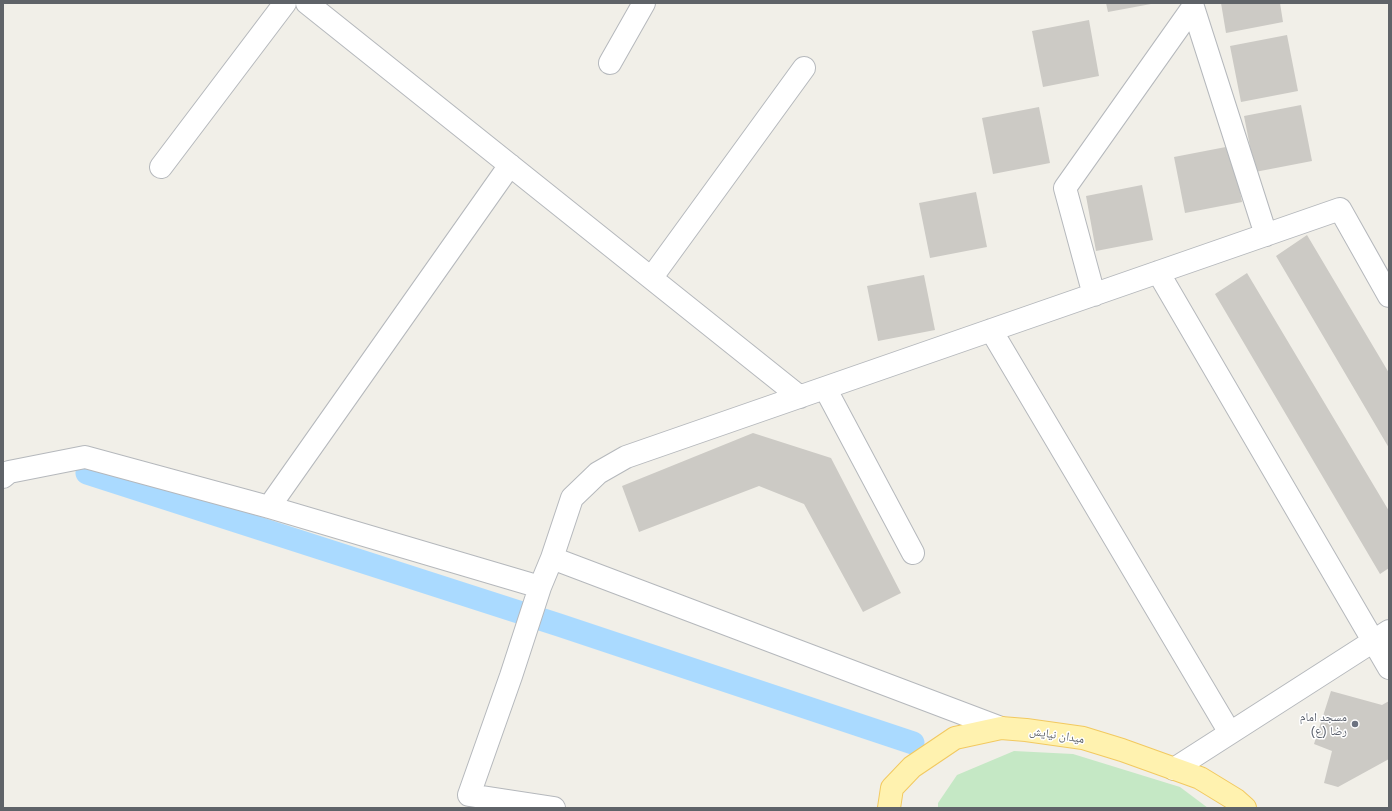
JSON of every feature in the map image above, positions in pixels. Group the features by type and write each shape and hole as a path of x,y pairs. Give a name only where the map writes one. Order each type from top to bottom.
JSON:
{"main road":[{"name":"میدان نیایش","path":"889,808 892,788 912,767 955,738 1001,728 1083,738 1122,750 1200,778 1236,800 1245,808"}],"street":[{"path":"161,167 285,3"},
{"path":"307,3 800,397"},
{"path":"610,64 644,3"},
{"path":"1094,295 1065,188 1193,7 1266,235"},
{"path":"652,278 804,68"},
{"path":"269,508 510,165"},
{"path":"554,808 473,801 540,587 552,558 572,498 598,473 626,457 1340,209 1389,296"},
{"path":"1158,272 1381,636 1389,668"},
{"path":"991,330 1230,733"},
{"path":"826,388 913,553"},
{"path":"3,477 9,472 85,457 269,508 540,587"},
{"path":"552,558 1001,728"},
{"path":"1174,769 1381,636"}],"green space":[{"path":"1014,751 1073,754 1180,787 1208,808 938,808 938,803 957,775"}],"building":[{"path":"1106,3 1151,3 1151,4 1108,12"},
{"path":"1221,3 1280,3 1283,22 1226,33"},
{"path":"1089,20 1099,76 1043,87 1032,31"},
{"path":"1287,35 1298,91 1241,102 1230,46"},
{"path":"1301,105 1312,161 1255,172 1244,116"},
{"path":"1039,107 1050,163 993,174 982,118"},
{"path":"1231,146 1242,202 1185,213 1174,157"},
{"path":"1142,185 1153,240 1096,251 1086,196"},
{"path":"976,192 987,247 930,258 919,203"},
{"path":"1307,235 1389,373 1389,448 1276,256"},
{"path":"1247,273 1389,511 1389,568 1380,574 1215,294"},
{"path":"924,275 935,330 878,341 867,286"},
{"path":"753,433 831,458 901,593 863,612 804,504 759,486 639,532 622,486"},
{"name":"مسجد امام رضا (ع)","path":"1331,691 1382,705 1389,701 1389,759 1338,787 1324,783 1332,751 1314,744"}],"waterway":[{"path":"87,473 559,625 913,743"}],"place":[{"name":"مسجد امام رضا (ع)","path":"1355,724"}]}
